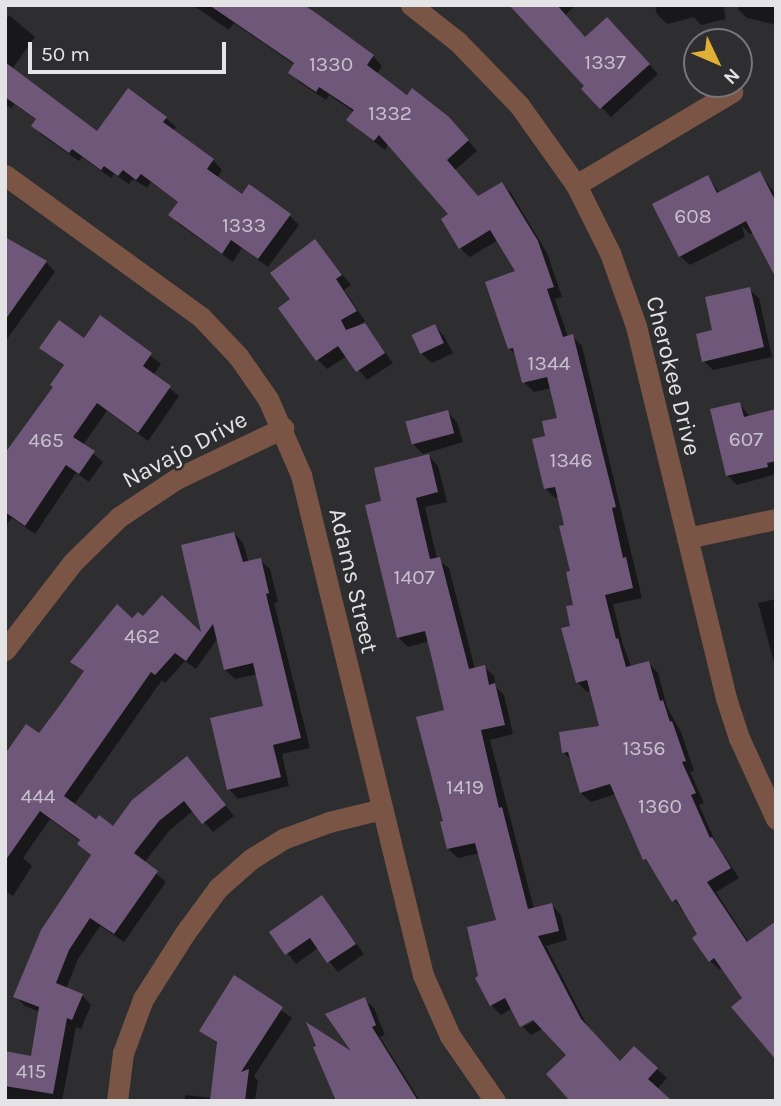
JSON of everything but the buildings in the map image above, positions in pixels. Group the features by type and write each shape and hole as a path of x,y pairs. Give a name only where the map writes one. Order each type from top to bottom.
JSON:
{"street":[{"name":"Cherokee Drive","path":"411,5 458,43 499,82 537,128 576,185 610,253 636,326 733,718 776,819"},
{"path":"576,185 722,98"},
{"name":"Adams Street","path":"5,175 201,317 254,377 283,428 301,475 423,975 450,1036 495,1101"},
{"name":"Navajo Drive","path":"5,650 49,589 94,539 119,517 176,479 283,428"},
{"path":"687,538 776,519"},
{"path":"117,1101 123,1054 143,999 185,933 218,888 251,859 283,839 329,822 382,809"}]}
